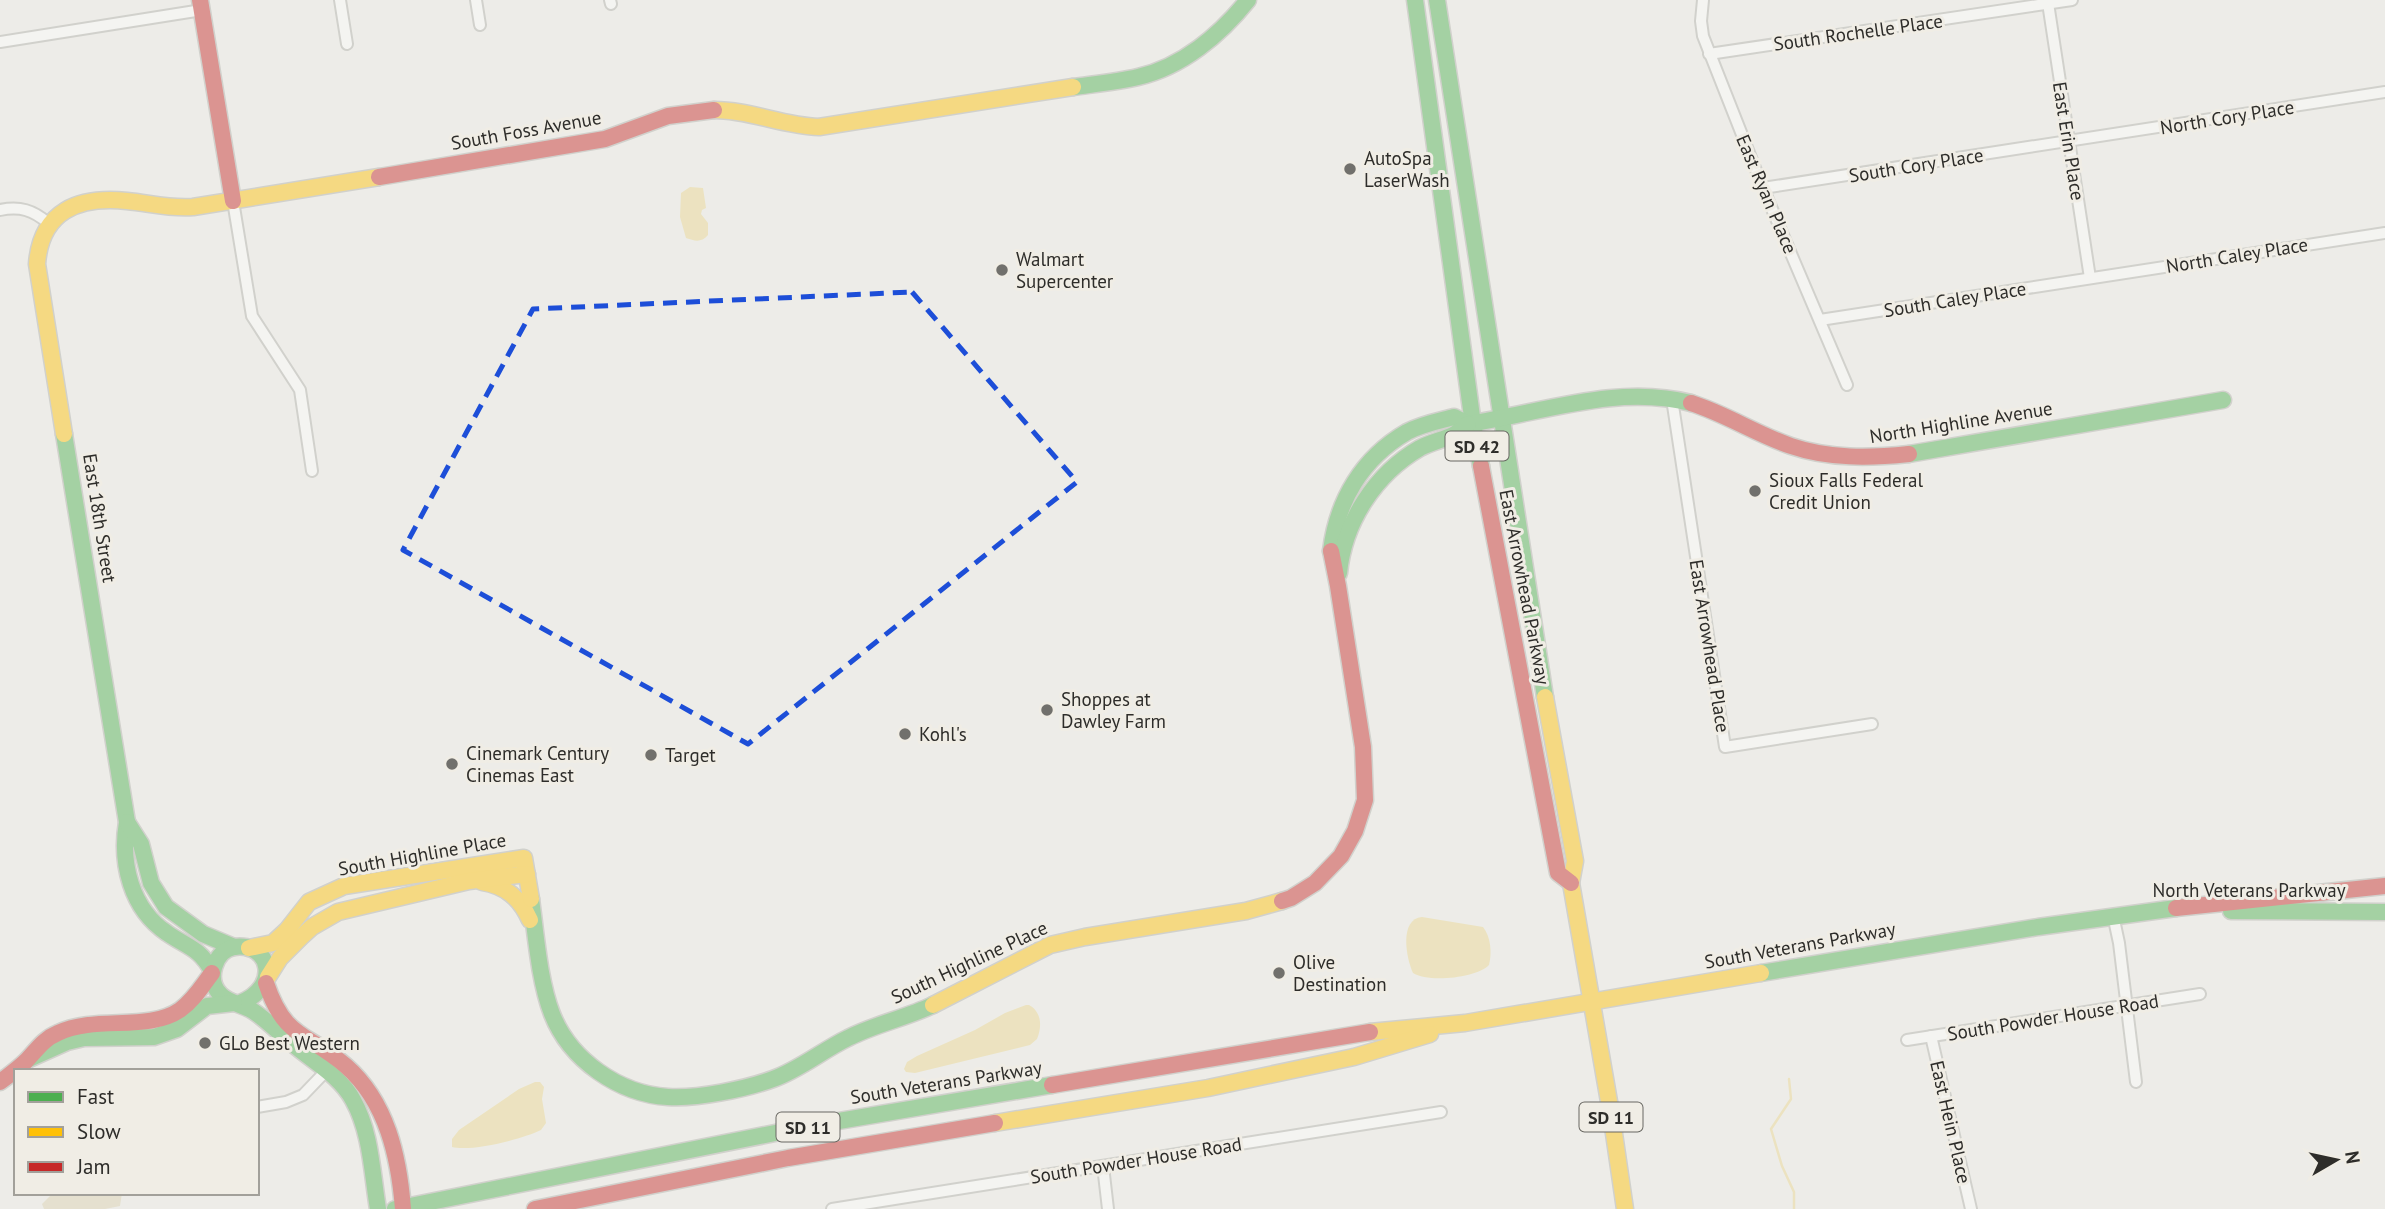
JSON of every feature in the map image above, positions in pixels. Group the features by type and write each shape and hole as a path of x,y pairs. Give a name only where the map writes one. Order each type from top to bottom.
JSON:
{"main road":[{"name":"South Foss Avenue","path":"48,223 71,206 101,200 180,208 605,139 680,112 734,111 801,127 819,127 1139,77 1168,66 1201,47 1226,26 1248,0"},
{"name":"East Arrowhead Parkway","path":"1415,0 1471,424 1558,873 1571,883"},
{"name":"East Arrowhead Parkway","path":"1437,0 1537,655 1575,861 1571,883 1625,1209"},
{"path":"201,5 233,201"},
{"name":"East 18th Street","path":"48,223 39,246 37,264 127,822 124,845 132,886 159,927 197,948 212,972 215,989 221,996 262,1017 327,1070 344,1088 357,1111 378,1209"},
{"name":"North Highline Avenue","path":"1471,424 1623,397 1672,399 1706,408 1790,445 1836,457 1859,458 1917,453 2224,400"},
{"name":"South Highline Place","path":"525,866 545,989 552,1014 575,1051 597,1071 622,1086 653,1095 682,1098 735,1090 774,1079 849,1037 928,1007 1050,945 1247,911 1291,898 1315,883 1341,856 1355,831 1365,800 1363,747 1338,586 1330,555 1339,508 1360,473 1394,441 1419,427 1454,417 1471,424 1458,436 1427,444 1408,456 1376,486 1357,510 1346,534 1339,563 1338,586"},
{"name":"East 18th Street","path":"127,822 141,844 151,883 166,906 196,929 241,948"},
{"name":"South Highline Place","path":"241,948 273,943 309,902 337,889 366,882 525,866"},
{"name":"South Highline Place","path":"267,980 293,944 329,916 362,904 411,896 525,866"},
{"path":"469,881 490,883 513,894 525,908 536,936"},
{"name":"North Veterans Parkway","path":"2143,911 2385,886"},
{"name":"South Veterans Parkway","path":"401,1209 815,1125 1376,1031 1465,1023 1996,932 2143,911"},
{"name":"North Veterans Parkway","path":"2143,911 2385,912"},
{"path":"26,1065 42,1041 76,1026 91,1022 149,1023 165,1017 198,995 220,955 241,948 259,954 264,962 275,1009 283,1019 345,1066 376,1102 391,1137 401,1209"},
{"path":"26,1065 67,1042 84,1038 154,1037 177,1029 207,1006 237,1003 257,996 267,980"},
{"name":"South Veterans Parkway","path":"535,1209 812,1154 1208,1088 1354,1057 1465,1023"}],"street":[{"path":"340,0 348,44"},
{"path":"476,0 480,25"},
{"name":"East Ryan Place","path":"1703,0 1702,29 1709,54 1847,385"},
{"name":"South Rochelle Place","path":"1709,54 2071,0"},
{"name":"East Erin Place","path":"2048,4 2090,278"},
{"path":"0,42 201,5"},
{"name":"North Cory Place","path":"2068,141 2385,92"},
{"name":"South Cory Place","path":"1763,188 2068,141"},
{"path":"233,201 252,316 300,390 312,471"},
{"path":"0,210 15,208 32,211 48,223"},
{"name":"North Caley Place","path":"2090,278 2385,233"},
{"name":"South Caley Place","path":"1819,320 2090,278"},
{"name":"East Arrowhead Place","path":"1672,399 1725,747 1872,724"},
{"path":"2113,915 2119,943 2136,1082"},
{"name":"South Powder House Road","path":"1907,1040 2200,994"},
{"name":"East Hein Place","path":"1931,1036 1971,1209"},
{"path":"259,1107 303,1095 327,1070"},
{"name":"South Powder House Road","path":"832,1209 1441,1112"},
{"path":"1103,1166 1108,1209"}],"highlighted area":[{"path":"912,292 1077,482 748,744 403,550 533,309"}],"shaded area":[{"path":"690,187 703,188 706,208 701,214 708,223 708,235 700,240 686,238 680,217 681,193"},
{"path":"1422,917 1483,927 1490,945 1489,965 1474,973 1452,978 1430,978 1413,973 1408,958 1407,932 1415,919"},
{"path":"1026,1005 1033,1008 1040,1020 1037,1039 1030,1045 915,1073 906,1072 904,1069 907,1062 917,1056"},
{"path":"540,1082 544,1087 542,1099 546,1123 541,1130 497,1144 471,1148 452,1147 452,1139 459,1130 519,1089"},
{"path":"51,1195 122,1195 120,1206 105,1209 44,1209 42,1204"}],"waterway":[{"path":"1789,1079 1791,1099 1771,1129 1782,1166 1794,1192 1794,1209"}],"traffic: fast":[{"path":"1073,87 1138,77 1170,66 1199,48 1248,0"},
{"path":"1415,0 1481,466"},
{"path":"1437,0 1545,697"},
{"path":"1331,551 1339,515 1354,482 1377,455 1413,429 1454,417 1468,424 1607,398 1663,398 1691,403"},
{"path":"1909,454 2223,400"},
{"path":"1339,573 1347,536 1364,501 1376,486 1389,471 1420,448 1451,436 1468,424"},
{"path":"64,434 127,822 125,853 131,884 137,898 155,923 198,953 212,971"},
{"path":"127,822 141,844 151,883 166,907 203,934 234,947"},
{"path":"531,899 544,987 560,1031 571,1046 598,1072 615,1082 650,1094 668,1097 693,1096 762,1083 783,1075 858,1033 933,1005"},
{"path":"1761,973 2038,927 2176,908"},
{"path":"2231,911 2385,912"},
{"path":"240,1003 253,996 262,987 266,977 263,958 247,947 234,947 221,954 214,967 213,981 216,988 227,999 264,1019 348,1091 364,1125 378,1209"},
{"path":"29,1059 67,1042 84,1038 154,1037 177,1029 207,1006 234,1003"},
{"path":"395,1209 815,1125 1052,1085"}],"traffic: slow":[{"path":"714,110 819,127 1073,87"},
{"path":"64,434 37,264 40,246 54,219 65,211 93,201 193,207 379,177"},
{"path":"1545,697 1575,861 1571,883 1625,1209"},
{"path":"249,948 273,943 309,902 344,886 524,858 531,899"},
{"path":"268,977 280,958 301,937 312,927 338,912 469,881 527,874"},
{"path":"482,882 511,894 522,905 530,920"},
{"path":"933,1005 1050,945 1246,911 1282,901"},
{"path":"1370,1032 1465,1023 1761,973"},
{"path":"995,1123 1208,1088 1354,1057 1430,1034"}],"traffic: jam":[{"path":"200,0 233,201"},
{"path":"379,177 605,139 668,116 714,110"},
{"path":"1691,403 1805,450 1850,456 1909,454"},
{"path":"1481,466 1558,873 1571,883"},
{"path":"1282,901 1315,883 1341,856 1355,831 1365,800 1363,747 1331,551"},
{"path":"2176,908 2385,886"},
{"path":"17,1069 44,1042 58,1033 89,1025 167,1017 180,1010 194,997 212,973"},
{"path":"266,983 273,1002 289,1025 346,1066 372,1096 394,1150 403,1209"},
{"path":"1052,1085 1370,1032"},
{"path":"0,1082 14,1071"},
{"path":"535,1209 788,1158 995,1123"}],"place":[{"name":"AutoSpa LaserWash","path":"1350,169"},
{"name":"Walmart Supercenter","path":"1002,270"},
{"name":"Sioux Falls Federal Credit Union","path":"1755,491"},
{"name":"Shoppes at Dawley Farm","path":"1047,710"},
{"name":"Kohl's","path":"905,734"},
{"name":"Target","path":"651,755"},
{"name":"Cinemark Century Cinemas East","path":"452,764"},
{"name":"Olive Destination","path":"1279,973"},
{"name":"GLo Best Western","path":"205,1043"}]}
